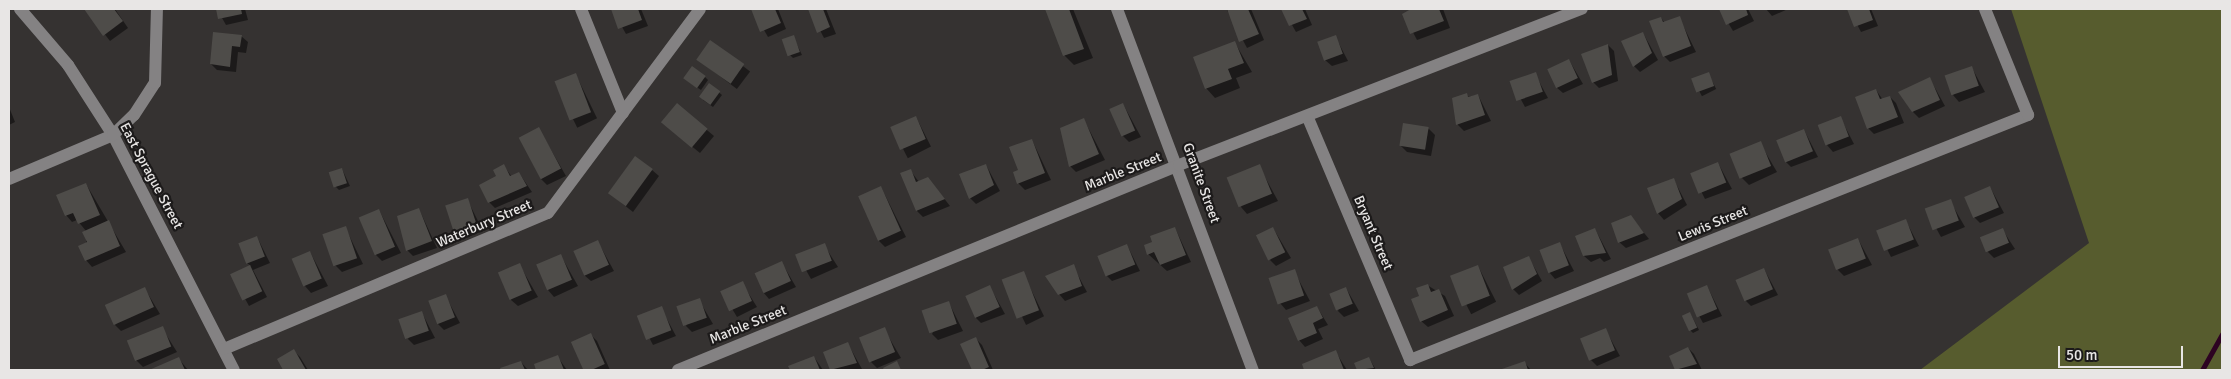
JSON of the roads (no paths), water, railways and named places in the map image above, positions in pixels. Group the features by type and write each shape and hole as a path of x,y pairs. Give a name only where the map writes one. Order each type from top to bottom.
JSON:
{"street":[{"name":"East Sprague Street","path":"20,9 68,65 113,135 234,370"},
{"path":"9,179 113,135 134,115 155,83 159,61 156,9"},
{"path":"582,9 623,112"},
{"name":"Waterbury Street","path":"224,349 548,213 700,9"},
{"name":"Granite Street","path":"1117,9 1179,165 1253,370"},
{"name":"Marble Street","path":"678,370 1179,165 1308,118 1582,9"},
{"name":"Lewis Street","path":"1410,360 2028,115 1984,9"},
{"name":"Bryant Street","path":"1308,118 1410,360"}],"waterway":[{"path":"2202,370 2222,334"}]}
